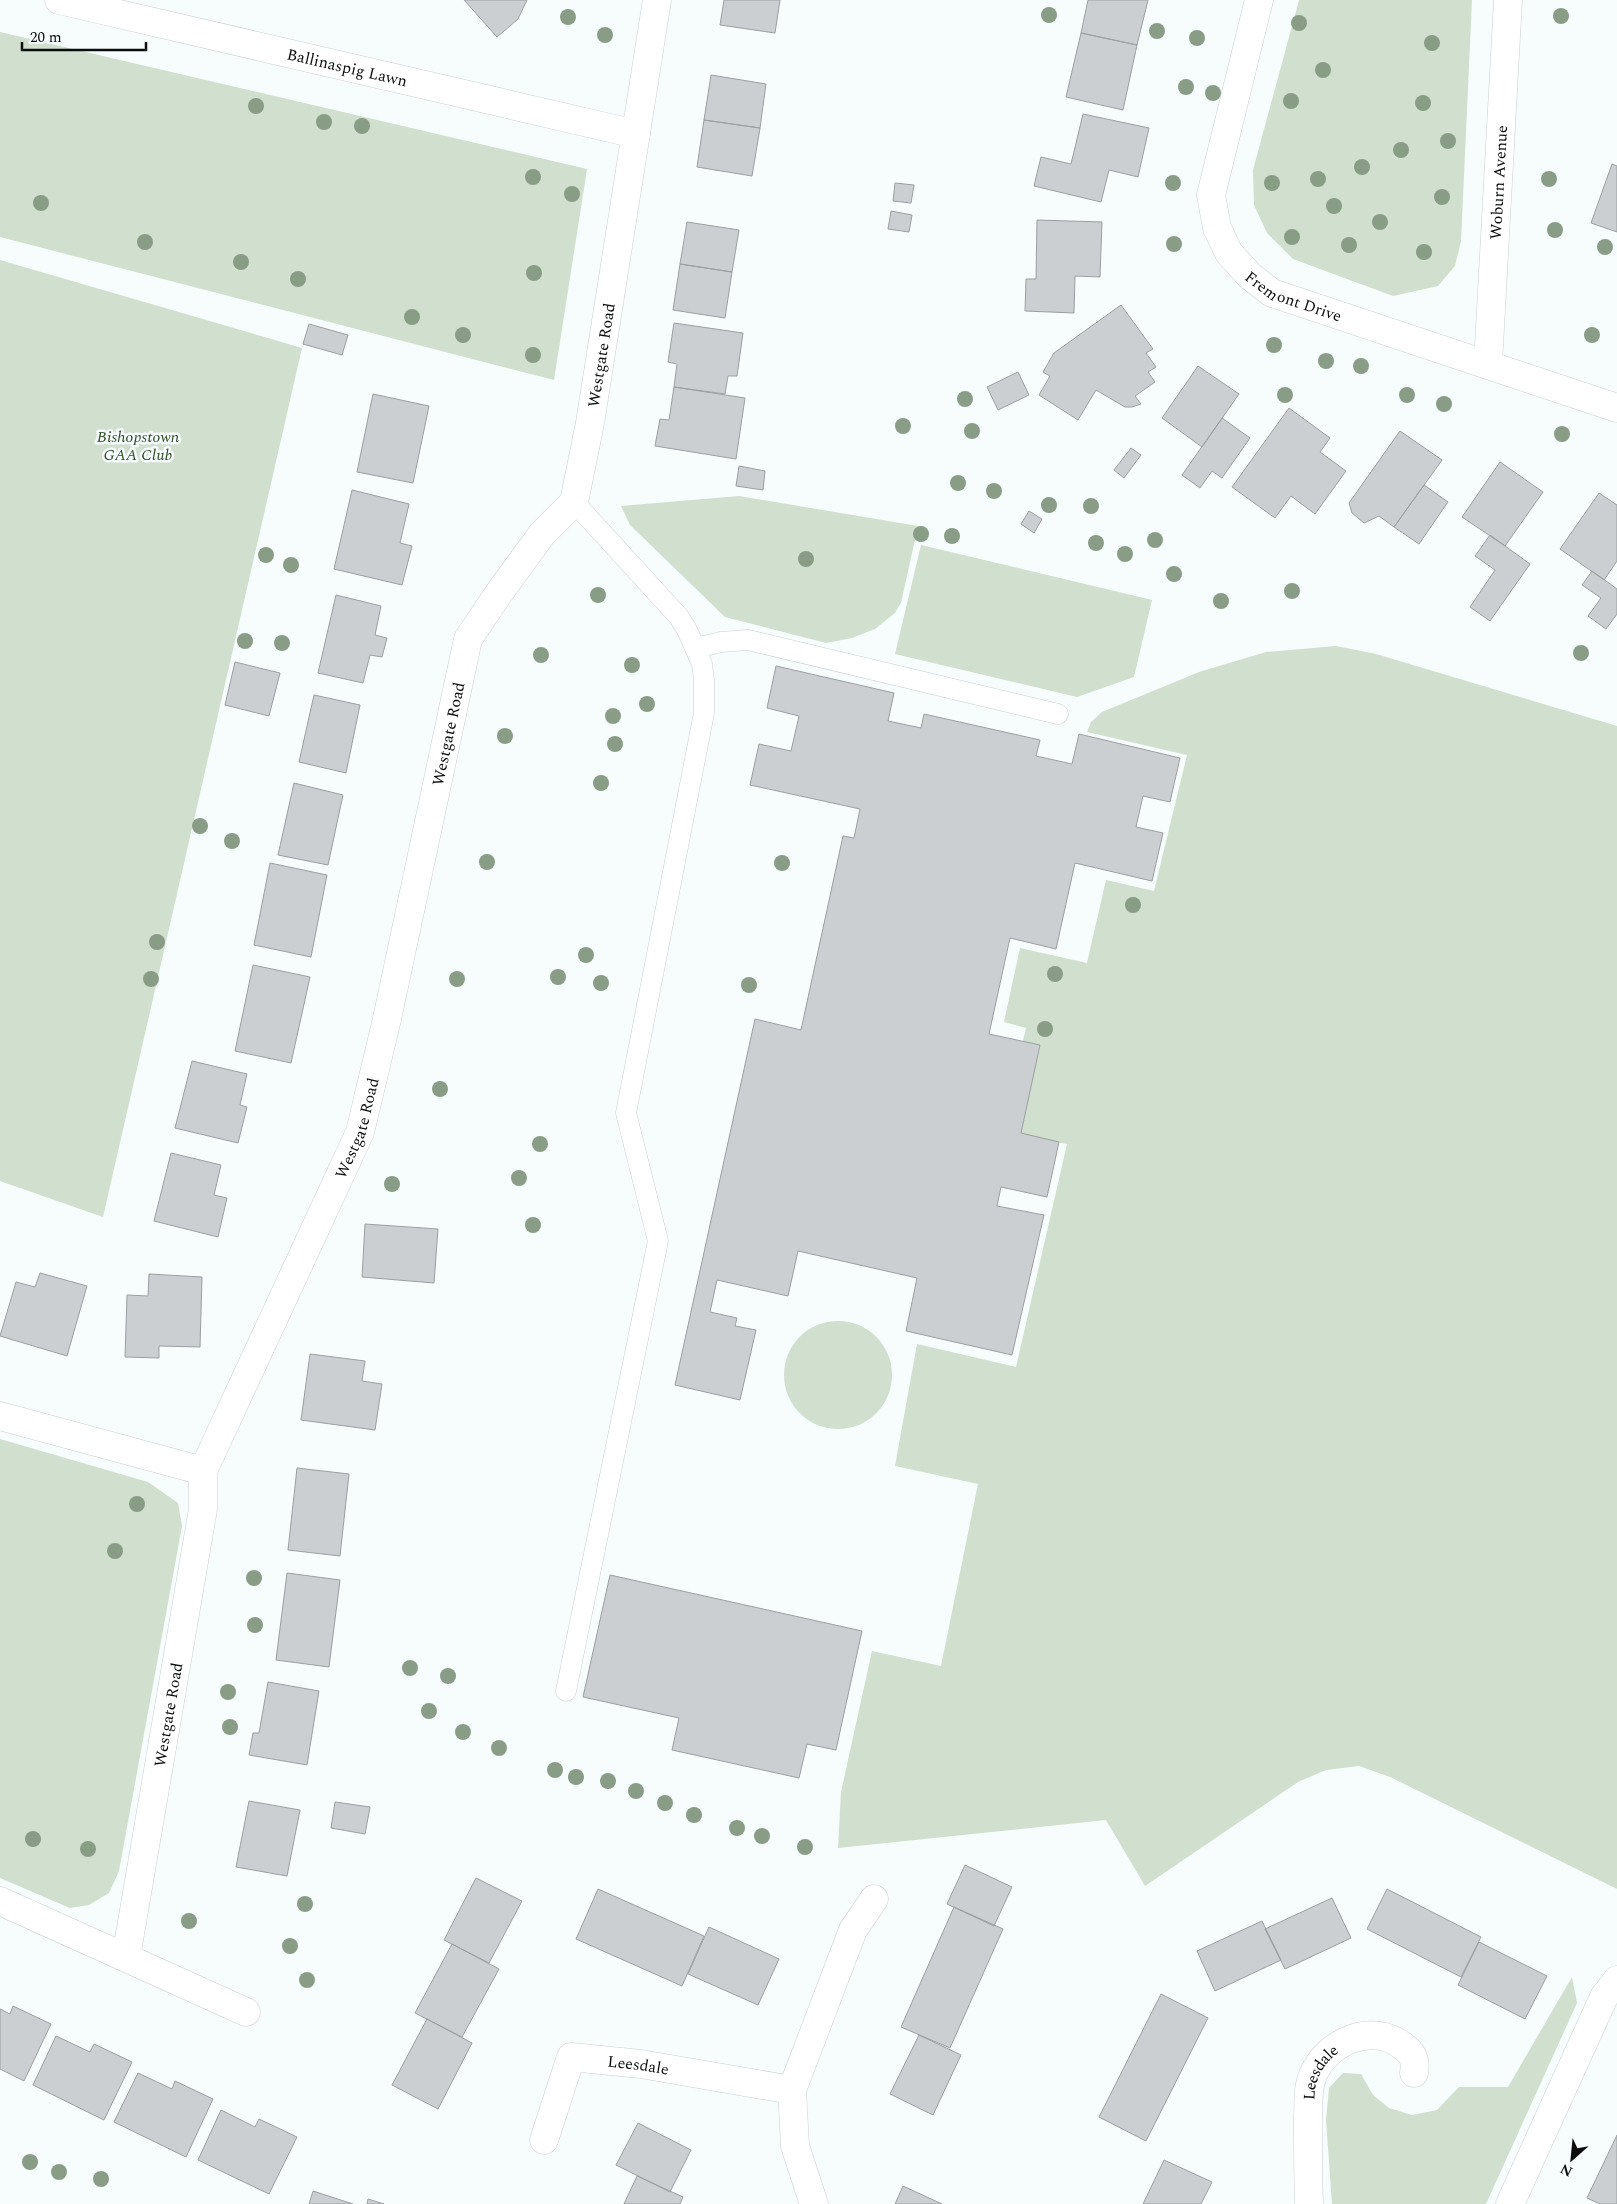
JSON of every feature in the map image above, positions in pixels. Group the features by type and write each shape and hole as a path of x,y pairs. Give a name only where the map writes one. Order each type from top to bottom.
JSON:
{"street":[{"name":"Ballinaspig Lawn","path":"58,0 636,134"},
{"name":"Westgate Road","path":"126,1958 203,1510 203,1471 360,1132 387,1019 468,639 542,534 574,502 590,423 657,0"},
{"name":"Fremont Drive","path":"1259,0 1211,195 1217,228 1229,253 1250,276 1272,293 1617,408"},
{"name":"Woburn Avenue","path":"1488,364 1508,0"},
{"path":"0,1416 203,1471"},
{"path":"814,2204 795,2146 792,2090 853,1930 874,1899"},
{"path":"0,1901 246,2012"},
{"path":"1510,2204 1604,1998 1617,1980"},
{"name":"Leesdale","path":"1310,2204 1308,2156 1309,2086 1321,2062 1340,2045 1359,2036 1371,2034 1385,2036 1409,2050 1416,2062 1414,2073"},
{"name":"Leesdale","path":"544,2140 571,2057 641,2064 792,2090"}],"lane":[{"path":"566,1691 658,1241 626,1113 704,712 702,664 696,648 679,617 574,502"},
{"path":"696,648 721,642 748,640 1058,714"}],"green space":[{"path":"1299,0 1472,0 1461,241 1455,266 1438,286 1393,296 1293,259 1267,233 1254,205 1253,170"},
{"path":"0,32 587,169 554,380 0,237"},
{"name":"Bishopstown GAA Club","path":"0,260 302,348 103,1217 0,1181"},
{"path":"739,496 918,526 901,603 895,613 875,629 852,638 826,643 725,617 630,525 621,506"},
{"path":"921,545 1152,600 1134,677 1077,697 895,654"},
{"path":"1336,646 1376,654 1617,726 1617,1889 1390,1777 1359,1766 1326,1770 1298,1782 1145,1886 1106,1820 838,1848 841,1792 872,1651 941,1666 978,1484 895,1466 917,1344 1016,1367 1067,1144 1019,1135 1040,1047 1023,1041 1026,1028 1004,1022 1020,948 1087,963 1106,880 1154,891 1187,755 1087,732 1091,722 1102,712 1199,672 1266,652"},
{"path":"838,1321 859,1325 876,1337 888,1354 892,1375 888,1396 876,1413 859,1425 838,1429 817,1425 800,1413 788,1396 784,1375 788,1354 800,1337 817,1325"},
{"path":"0,1439 148,1482 178,1503 182,1526 119,1871 109,1893 89,1905 70,1908 0,1878"},
{"path":"1572,1977 1577,2003 1486,2204 1332,2204 1326,2120 1329,2088 1343,2073 1361,2074 1373,2095 1389,2108 1412,2115 1437,2110 1459,2087 1508,2087"}],"building":[{"path":"464,0 527,0 518,19 497,37"},
{"path":"724,0 780,0 775,33 720,25"},
{"path":"1088,0 1148,0 1137,45 1081,33"},
{"path":"1081,33 1137,45 1123,110 1066,97"},
{"path":"711,75 766,84 760,128 704,120"},
{"path":"1083,114 1149,128 1138,177 1109,170 1101,202 1034,186 1041,157 1071,164"},
{"path":"704,120 760,128 752,176 697,167"},
{"path":"1612,164 1617,166 1617,232 1591,223"},
{"path":"895,183 914,185 911,203 893,201"},
{"path":"891,211 912,215 909,232 888,229"},
{"path":"1037,220 1102,222 1100,277 1075,276 1074,313 1025,311 1026,279 1036,279"},
{"path":"687,222 739,230 732,272 680,264"},
{"path":"680,264 732,272 725,318 673,310"},
{"path":"1121,305 1153,349 1146,353 1156,367 1148,372 1155,382 1135,396 1141,404 1132,407 1125,407 1096,390 1078,420 1039,395 1050,376 1043,372 1054,353"},
{"path":"674,323 743,333 737,376 728,376 725,394 674,387 677,364 668,362"},
{"path":"309,324 348,335 342,355 303,344"},
{"path":"1198,366 1239,394 1202,447 1162,418"},
{"path":"1018,372 1029,395 998,410 987,387"},
{"path":"674,387 745,398 736,459 655,446 660,419 669,420"},
{"path":"373,394 429,406 413,483 357,472"},
{"path":"1289,408 1330,438 1320,452 1346,471 1315,514 1291,496 1275,518 1232,487"},
{"path":"1222,418 1250,438 1222,478 1212,471 1200,488 1182,475"},
{"path":"1400,431 1442,460 1394,527 1379,516 1364,523 1352,513 1349,503"},
{"path":"1131,448 1141,455 1124,478 1114,470"},
{"path":"1500,462 1543,492 1505,546 1462,517"},
{"path":"739,466 765,471 763,490 736,486"},
{"path":"1424,485 1448,502 1419,544 1394,527"},
{"path":"352,490 409,504 400,543 412,546 402,585 334,569"},
{"path":"1599,493 1617,505 1617,561 1604,580 1560,549"},
{"path":"1029,511 1042,519 1034,533 1021,524"},
{"path":"1490,535 1530,564 1490,621 1470,607 1495,570 1475,556"},
{"path":"1592,571 1617,589 1617,614 1606,629 1588,616 1601,598 1582,585"},
{"path":"336,595 381,606 375,635 387,638 382,657 370,655 363,683 318,673"},
{"path":"235,662 280,673 269,716 225,705"},
{"path":"776,666 894,693 888,721 921,728 924,714 1040,740 1036,756 1072,764 1079,734 1180,758 1170,802 1143,796 1136,827 1163,833 1152,881 1075,863 1056,949 1010,938 989,1034 1040,1045 1021,1133 1059,1142 1047,1197 1001,1187 997,1206 1044,1215 1012,1355 906,1331 917,1278 798,1251 788,1296 717,1280 710,1312 737,1318 735,1326 756,1330 740,1400 675,1385 755,1019 801,1030 843,836 854,838 860,809 750,785 759,744 791,751 799,716 767,708"},
{"path":"314,695 360,705 346,773 299,762"},
{"path":"294,783 343,795 328,865 278,855"},
{"path":"270,863 327,875 311,957 254,945"},
{"path":"253,965 310,977 291,1063 235,1051"},
{"path":"192,1061 247,1074 240,1105 247,1107 238,1143 175,1128"},
{"path":"171,1153 221,1165 214,1195 227,1198 218,1237 154,1221"},
{"path":"365,1224 438,1229 434,1283 362,1277"},
{"path":"40,1273 87,1286 67,1356 0,1336 16,1282 35,1287"},
{"path":"149,1274 202,1277 200,1347 159,1346 159,1358 125,1357 127,1295 148,1296"},
{"path":"310,1354 365,1361 362,1381 382,1384 375,1430 301,1420"},
{"path":"297,1468 349,1474 340,1556 288,1550"},
{"path":"287,1573 340,1580 329,1667 276,1660"},
{"path":"610,1575 862,1631 836,1750 807,1744 799,1778 672,1750 679,1718 583,1697"},
{"path":"268,1682 319,1691 307,1765 249,1755 253,1733 259,1733"},
{"path":"249,1801 300,1810 287,1876 236,1867"},
{"path":"335,1802 370,1807 365,1834 331,1828"},
{"path":"965,1865 1012,1887 994,1926 947,1904"},
{"path":"476,1878 522,1901 489,1963 444,1940"},
{"path":"598,1889 704,1936 682,1986 576,1939"},
{"path":"1387,1889 1481,1937 1461,1977 1367,1929"},
{"path":"1332,1898 1351,1938 1285,1969 1265,1929"},
{"path":"954,1907 1003,1929 950,2048 901,2027"},
{"path":"1262,1921 1281,1960 1215,1991 1197,1951"},
{"path":"709,1927 779,1959 758,2005 688,1974"},
{"path":"1479,1942 1547,1976 1525,2019 1458,1985"},
{"path":"452,1944 499,1969 462,2037 415,2013"},
{"path":"1161,1994 1208,2018 1146,2141 1099,2117"},
{"path":"13,2006 51,2024 24,2081 0,2069 0,2009 10,2014"},
{"path":"427,2019 472,2043 438,2109 392,2085"},
{"path":"919,2035 961,2055 933,2115 890,2094"},
{"path":"56,2036 90,2052 94,2044 132,2062 104,2120 33,2085"},
{"path":"138,2073 172,2089 175,2081 213,2099 186,2157 114,2122"},
{"path":"221,2110 255,2127 259,2119 297,2137 269,2194 198,2160"},
{"path":"638,2123 691,2150 670,2192 616,2165"},
{"path":"1617,2135 1617,2204 1600,2204 1587,2198"},
{"path":"1164,2160 1212,2182 1201,2204 1143,2204"},
{"path":"637,2176 683,2197 680,2204 624,2204"},
{"path":"903,2186 942,2204 895,2204"},
{"path":"313,2191 353,2204 309,2204"},
{"path":"368,2199 384,2204 367,2204"}]}
